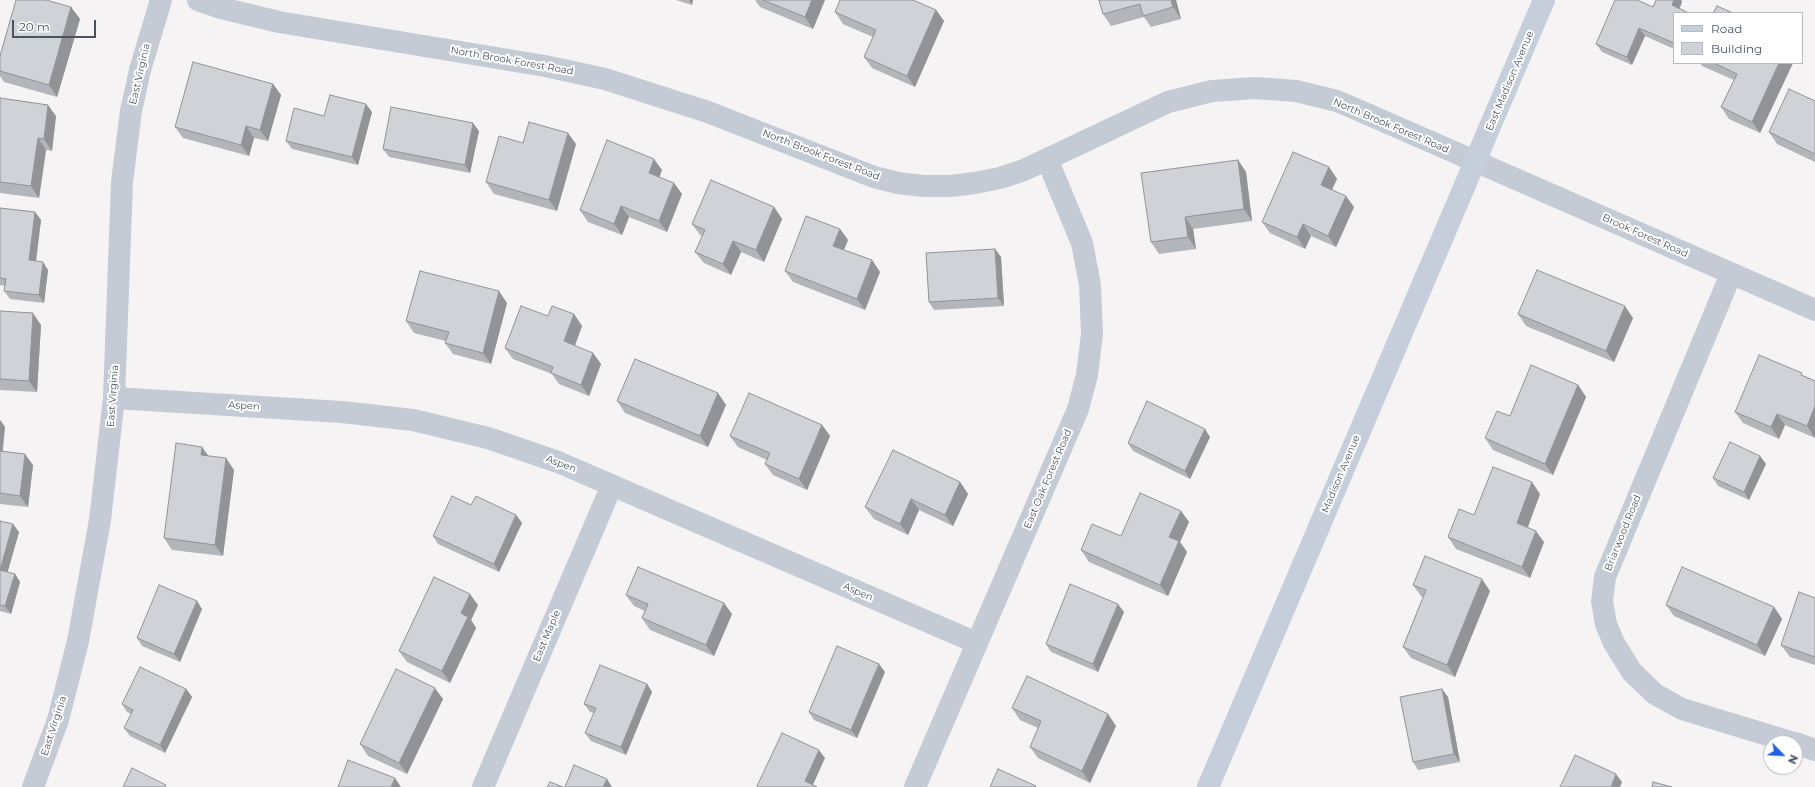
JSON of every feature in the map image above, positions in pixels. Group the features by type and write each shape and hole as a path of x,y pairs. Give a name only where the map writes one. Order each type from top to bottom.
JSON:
{"main road":[{"name":"East Madison Avenue","path":"1475,162 1544,0"},
{"name":"Madison Avenue","path":"1208,787 1475,162"}],"street":[{"name":"East Virginia","path":"33,787 58,720 78,641 100,520 114,398 122,182 131,111 138,77 151,29 161,0"},
{"name":"North Brook Forest Road","path":"198,0 221,8 279,22 545,66 605,79 708,112 874,177 898,183 940,186 975,184 1024,170 1168,102 1212,91 1255,88 1296,91 1337,102 1475,162"},
{"name":"East Oak Forest Road","path":"916,787 1078,409 1087,375 1092,334 1090,284 1082,243 1046,159"},
{"name":"Brook Forest Road","path":"1475,162 1815,310"},
{"name":"Briarwood Road","path":"1731,274 1605,577 1602,601 1606,624 1614,643 1632,672 1655,694 1682,709 1768,735"},
{"name":"Aspen","path":"114,398 342,412 413,420 488,438 558,462 612,484 977,643"},
{"name":"East Maple","path":"483,787 612,484"},
{"name":"Briarwood Road","path":"1803,746 1815,750"}],"building":[{"path":"16,0 46,0 71,7 49,85 0,71 0,56"},
{"path":"763,0 812,0 805,17"},
{"path":"840,0 913,0 936,10 907,76 864,57 876,30 835,12"},
{"path":"1099,0 1171,0 1173,7 1143,16 1140,4 1103,14"},
{"path":"1615,0 1637,0 1653,7 1656,0 1674,0 1672,5 1687,12 1673,12 1673,43 1639,28 1627,57 1596,44"},
{"path":"1717,6 1731,12 1714,12"},
{"path":"193,62 273,84 260,130 246,126 241,145 175,127"},
{"path":"1716,64 1779,64 1752,122 1721,107 1737,74"},
{"path":"1789,89 1815,101 1815,154 1769,132"},
{"path":"330,95 366,104 352,157 286,141 294,108 324,116"},
{"path":"0,98 48,105 44,139 38,138 31,186 0,182"},
{"path":"391,107 473,123 465,165 383,149"},
{"path":"529,122 568,133 549,200 486,182 499,136 523,143"},
{"path":"607,140 654,159 649,173 674,183 659,221 621,206 614,224 580,210"},
{"path":"1293,152 1329,167 1321,185 1346,196 1328,236 1303,224 1297,237 1262,222"},
{"path":"1238,160 1244,209 1185,217 1188,237 1151,242 1141,173"},
{"path":"711,180 774,207 756,250 733,241 723,264 695,252 705,230 692,224"},
{"path":"0,208 35,212 29,260 43,262 39,295 4,291 6,279 0,278"},
{"path":"806,216 840,229 833,246 872,260 857,299 785,271"},
{"path":"995,249 998,298 929,302 926,253"},
{"path":"1537,270 1625,306 1606,351 1518,314"},
{"path":"420,271 499,291 483,353 445,343 449,332 406,321"},
{"path":"521,306 548,316 552,306 574,314 564,341 593,353 581,385 551,373 553,367 505,348"},
{"path":"0,311 33,313 29,381 0,379"},
{"path":"1759,355 1802,373 1801,375 1815,381 1815,406 1807,426 1777,414 1771,427 1735,412"},
{"path":"635,359 718,393 700,436 617,401"},
{"path":"1531,365 1578,385 1545,464 1485,438 1497,411 1510,416"},
{"path":"749,393 822,425 799,479 765,464 770,453 730,436"},
{"path":"1147,401 1205,429 1185,471 1128,443"},
{"path":"1730,442 1760,456 1744,492 1713,478"},
{"path":"176,443 202,447 201,455 226,458 215,545 164,538"},
{"path":"893,450 960,482 945,515 911,499 900,524 865,507"},
{"path":"0,451 25,454 20,496 0,493"},
{"path":"1493,467 1532,482 1517,523 1536,531 1522,567 1448,537 1459,509 1474,515"},
{"path":"1140,493 1181,511 1169,537 1179,541 1160,585 1081,550 1092,524 1121,536"},
{"path":"452,496 471,505 476,496 516,515 494,564 433,536"},
{"path":"0,521 13,524 0,570"},
{"path":"1425,556 1482,579 1447,665 1403,647 1426,590 1413,585"},
{"path":"638,567 724,603 706,645 642,618 648,604 626,595"},
{"path":"1682,567 1774,607 1757,645 1666,605"},
{"path":"0,570 15,574 5,606 0,605"},
{"path":"434,577 470,594 461,613 468,617 442,671 399,651"},
{"path":"1070,584 1118,604 1093,664 1046,644"},
{"path":"159,585 197,601 174,654 137,638"},
{"path":"1799,592 1815,598 1815,657 1781,645"},
{"path":"837,646 879,664 851,730 809,712"},
{"path":"600,665 647,684 621,747 585,733 596,708 584,704"},
{"path":"140,667 186,689 160,745 124,728 133,710 122,704"},
{"path":"396,669 435,688 399,763 360,744"},
{"path":"1027,676 1108,714 1082,771 1030,747 1041,721 1012,708"},
{"path":"1442,689 1454,754 1413,762 1400,697"},
{"path":"782,733 819,750 805,781 817,787 757,786"},
{"path":"1575,755 1616,774 1611,787 1560,787"},
{"path":"348,760 395,778 391,787 338,787"},
{"path":"574,765 607,779 603,787 565,787"},
{"path":"132,768 166,785 165,787 123,787"},
{"path":"998,769 1036,786 990,787"},
{"path":"550,782 563,787 547,787"},
{"path":"1653,782 1672,787 1652,787"}]}
